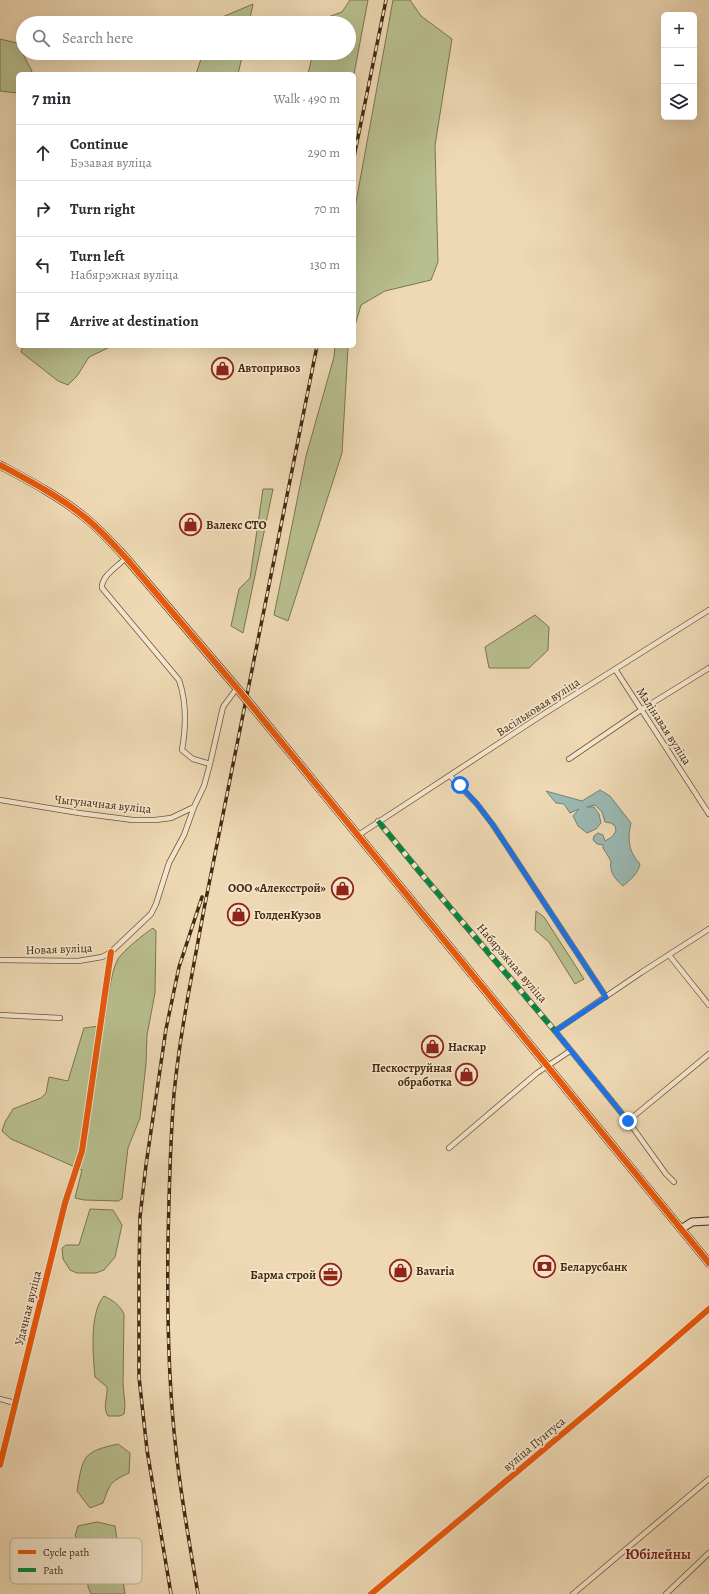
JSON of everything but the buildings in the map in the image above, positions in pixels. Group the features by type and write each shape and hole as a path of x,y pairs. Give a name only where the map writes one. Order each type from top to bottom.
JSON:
{"street":[{"path":"0,465 39,487 81,514 108,538 126,558 237,688 709,1263"},
{"path":"126,558 104,578 102,588 178,680 184,698 186,719 182,750 193,759 210,764"},
{"name":"Васільковая вуліца","path":"357,836 378,821 709,610"},
{"path":"569,759 641,710 709,668"},
{"name":"Малінавая вуліца","path":"615,669 709,814"},
{"path":"194,807 204,786 223,707 237,688"},
{"path":"450,776 477,804 493,825 606,997"},
{"name":"Чыгуначная вуліца","path":"1,800 133,820 171,818 194,807"},
{"name":"Новая вуліца","path":"0,960 78,961 102,956 111,952 151,914 156,904 169,863 184,835 194,807"},
{"name":"Набярэжная вуліца","path":"378,821 555,1031 628,1121 666,1174 674,1182"},
{"path":"555,1031 709,929"},
{"name":"Удачная вуліца","path":"0,1465 65,1203 82,1151 111,952"},
{"path":"669,955 709,1005"},
{"path":"0,1015 60,1018"},
{"path":"449,1148 548,1065 570,1051"},
{"path":"628,1121 709,1054"},
{"path":"681,1229 692,1222 709,1221"},
{"name":"вуліца Пунтуса","path":"371,1594 641,1368 709,1309"},
{"path":"0,1400 15,1403"},
{"path":"573,1594 709,1479"},
{"path":"666,1594 709,1553"}],"green space":[{"path":"350,0 368,0 354,72 308,72 311,60 356,60 356,16 331,16 342,12"},
{"path":"393,0 410,0 421,16 452,39 435,145 438,262 431,280 385,291 361,305 356,322 356,202"},
{"path":"253,4 250,16 225,16"},
{"path":"0,39 16,43 16,60 26,60 32,71 16,72 16,93 0,91"},
{"path":"201,60 241,60 238,72 197,72"},
{"path":"22,348 108,348 89,357 77,376 68,385 58,381 21,352"},
{"path":"335,348 348,348 342,453 288,621 274,615 306,456 334,357"},
{"path":"263,489 273,489 243,633 231,626 239,589 250,578"},
{"path":"535,615 549,627 548,650 529,668 489,668 485,647"},
{"path":"536,911 544,917 584,979 575,984 549,942 535,930"},
{"path":"153,928 156,931 155,993 147,1035 146,1064 140,1118 128,1148 122,1199 118,1201 84,1200 75,1198 82,1170 11,1139 2,1131 5,1122 13,1109 41,1098 46,1093 49,1077 68,1081 84,1028 99,1026 104,1023 111,981 118,959 129,947"},
{"path":"90,1209 113,1210 122,1225 115,1257 104,1270 96,1273 77,1273 70,1270 63,1259 62,1248 66,1245 79,1245"},
{"path":"104,1296 116,1303 124,1314 123,1384 125,1405 124,1414 120,1416 108,1416 106,1413 105,1406 107,1387 95,1377 93,1347 94,1324 99,1304"},
{"path":"118,1444 130,1453 129,1473 114,1481 107,1491 103,1503 90,1508 77,1491 83,1462 91,1453"},
{"path":"97,1522 115,1526 117,1538 77,1538 75,1536 78,1526"},
{"path":"88,1584 124,1584 125,1594 91,1594"}],"water":[{"path":"600,790 610,796 631,823 629,840 631,850 640,864 636,874 623,886 613,875 611,861 603,848 603,845 597,844 593,840 594,836 598,833 603,835 605,841 612,837 616,831 615,826 611,823 605,822 602,812 595,805 587,807 594,807 599,814 601,823 596,829 587,833 578,826 573,816 579,809 570,813 564,804 556,803 546,791 582,801"}],"railway":[{"path":"356,147 386,0"},
{"path":"198,1594 178,1468 173,1424 170,1372 168,1321 168,1243 174,1094 183,1024 204,909 317,348"},
{"path":"171,1594 147,1450 139,1377 140,1217 166,1029 179,967 202,897"}],"marked path":[{"path":"378,821 555,1031"}],"cycle path":[{"path":"0,465 63,501 88,520 126,558 237,688 709,1263"},
{"path":"0,1465 65,1203 82,1151 111,952"},
{"path":"371,1594 647,1363 709,1309"}],"place":[{"name":"Автопривоз","path":"223,368"},
{"name":"Валекс СТО","path":"191,525"},
{"name":"ООО «Алексстрой»","path":"342,888"},
{"name":"ГолденКузов","path":"238,915"},
{"name":"Наскар","path":"432,1047"},
{"name":"Пескоструйная обработка","path":"467,1075"},
{"name":"Беларусбанк","path":"544,1267"},
{"name":"Bavaria","path":"401,1271"},
{"name":"Барма строй","path":"331,1275"}],"district":[{"name":"Юбілейны","path":"658,1554"}],"route":[{"path":"460,785 493,825 606,997 555,1031 628,1121"}]}
